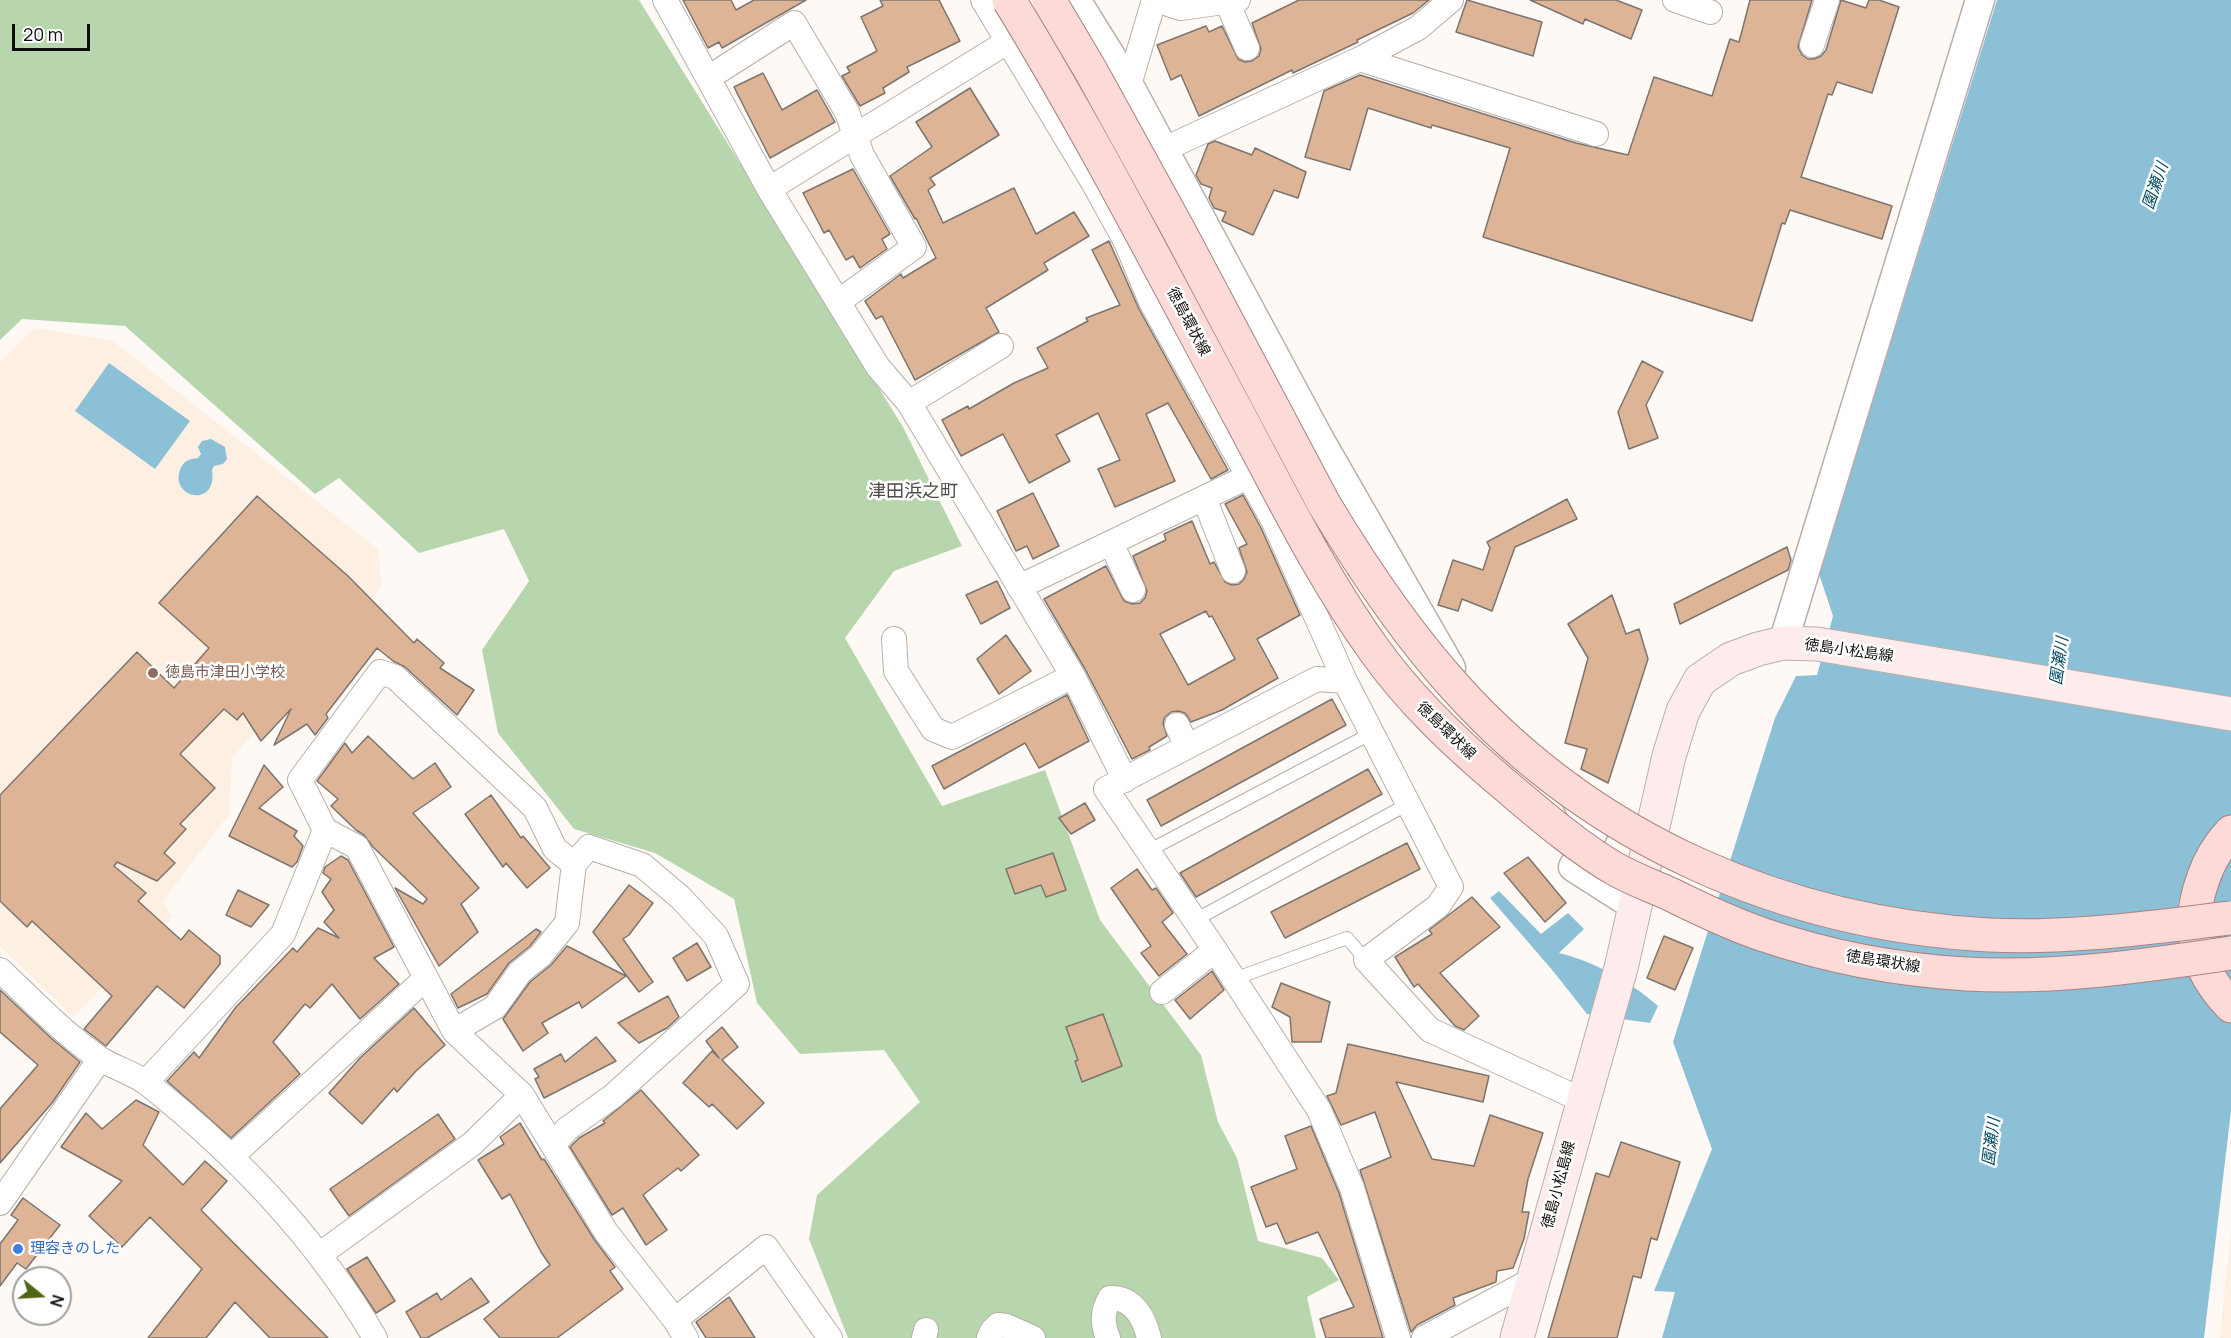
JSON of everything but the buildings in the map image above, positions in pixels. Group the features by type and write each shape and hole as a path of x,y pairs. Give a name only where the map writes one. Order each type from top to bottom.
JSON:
{"main road":[{"name":"徳島環状線","path":"1009,0 1078,117 1292,514 1349,613 1404,689 1436,723 1475,760 1560,830 1615,868 1701,909 1761,934 1864,961 1961,973 2052,974 2145,966 2231,953"},
{"path":"1049,0 1097,82 1324,504 1355,556 1395,614 1455,687 1480,713 1555,781 1620,825 1690,862 1785,898 1880,922 1948,932 2043,936 2120,931 2231,918"},
{"name":"徳島小松島線","path":"1517,1338 1620,968 1669,756 1683,711 1700,680 1731,659 1758,649 1784,643 1817,644 2231,714"},
{"path":"2231,832 2219,844 2205,873 2196,899 2193,931 2201,964 2217,991 2231,1006"}],"street":[{"path":"665,0 769,189 878,367 909,403 1073,676 1125,780"},
{"path":"983,0 1094,184 1126,242 1150,302 1274,522 1345,681 1451,887 1438,906 1366,960 1430,1030 1582,1100"},
{"path":"769,189 1008,42 1070,0"},
{"path":"1076,0 1129,85 1320,440 1459,683 1560,767 1593,832 1573,867 1634,906"},
{"path":"1129,85 1155,0 1181,8 1233,1 1247,48"},
{"path":"1094,184 1162,149 1360,59 1418,28 1451,0"},
{"path":"1675,0 1709,13"},
{"path":"1812,45 1827,0"},
{"path":"1784,643 1980,0"},
{"path":"708,78 794,23 848,112 862,155 914,247 838,302"},
{"path":"1360,59 1596,134"},
{"path":"909,403 1001,346"},
{"path":"1019,587 1320,440"},
{"path":"1204,498 1233,571"},
{"path":"1111,543 1133,590"},
{"path":"894,639 896,671 933,729 951,737 1073,676"},
{"path":"574,864 555,849 535,808 395,677 380,672 300,780 325,830 357,847 454,1031 522,1095 606,1232 680,1329 766,1247 830,1338"},
{"path":"1345,681 1317,679 1106,789 1215,950 1319,1110 1352,1188 1398,1338"},
{"path":"1177,725 1187,747"},
{"path":"146,1082 283,934 325,830"},
{"path":"454,1031 495,1007 520,972 540,956 567,923 574,864 589,847 642,865 681,898 716,936 737,984 613,1096 567,1129 553,1145"},
{"path":"1162,992 1215,950"},
{"path":"0,970 41,1010 100,1059 146,1082 231,1157 277,1205 319,1255 357,1307 375,1338"},
{"path":"231,1157 426,978"},
{"path":"0,1203 100,1059"},
{"path":"319,1255 472,1144 522,1095"},
{"path":"1424,1338 1532,1280"},
{"path":"1108,1338 1103,1324 1104,1308 1110,1298 1121,1298 1133,1306 1146,1324 1149,1338"},
{"path":"989,1338 998,1325 1006,1326 1033,1338"}],"lane":[{"path":"1148,851 1372,733"},
{"path":"1195,920 1408,804"},
{"path":"1234,979 1347,939 1366,960"}],"shaded area":[{"name":"徳島市津田小学校","path":"34,328 113,341 379,550 381,588 232,758 229,814 163,901 173,917 73,1017 0,946 0,362"},
{"path":"2231,1230 2231,1338 2220,1338"}],"green space":[{"path":"0,0 639,0 903,427 962,546 894,571 845,638 942,806 1045,770 1100,920 1201,1055 1218,1122 1237,1158 1258,1241 1322,1258 1339,1280 1307,1297 1316,1338 848,1338 809,1239 817,1195 920,1102 884,1050 800,1054 757,1003 734,899 655,853 574,829 498,733 482,650 529,581 504,529 419,553 339,478 315,494 125,326 22,319 0,340"}],"water":[{"name":"園瀬川","path":"1997,0 2231,0 2231,1111 2204,1338 1662,1338 1675,1292 1654,1291 1712,1149 1673,1042 1775,718 1796,676 1817,675 1833,616 1819,574"},
{"path":"109,363 190,421 155,469 75,411"},
{"path":"211,439 225,447 227,459 223,464 214,466 212,482 208,490 195,495 187,493 179,480 181,467 187,461 198,458 201,454 198,447 202,441"},
{"path":"1499,891 1541,934 1568,913 1584,929 1559,953 1599,967 1647,997 1658,1006 1650,1023 1587,1014 1490,898"}],"place":[{"name":"徳島市津田小学校","path":"153,673"},
{"name":"理容きのした","path":"18,1249"}],"district":[{"name":"津田浜之町","path":"913,492"}]}
